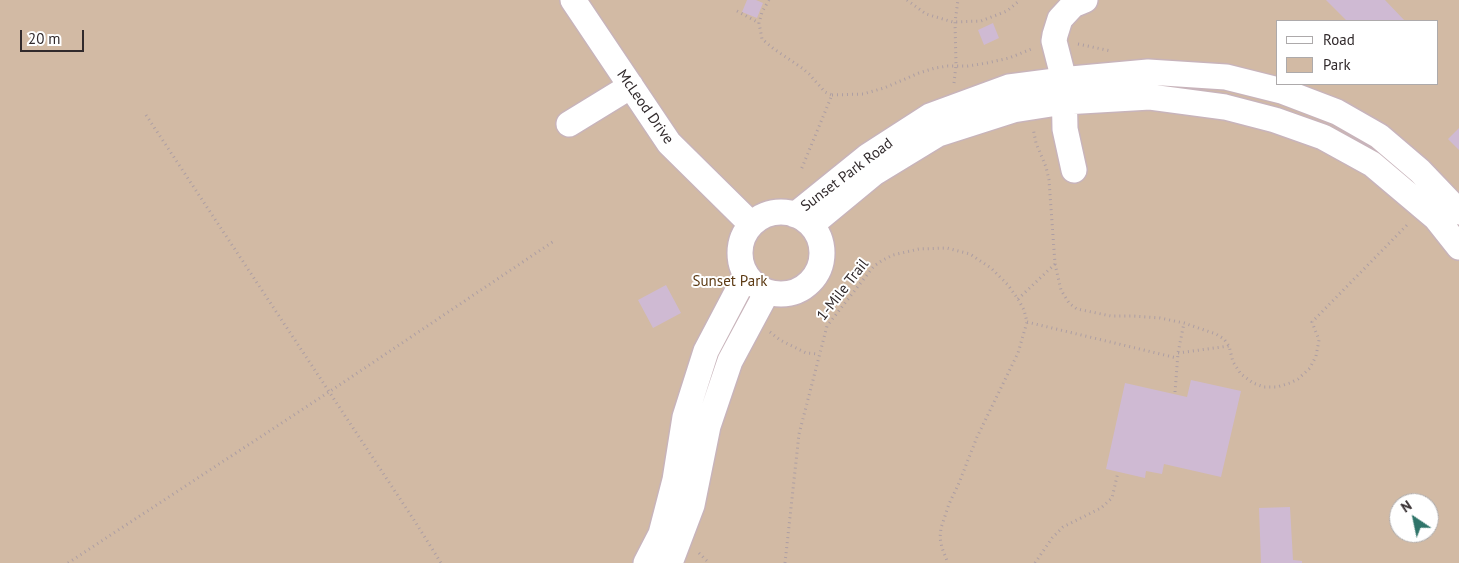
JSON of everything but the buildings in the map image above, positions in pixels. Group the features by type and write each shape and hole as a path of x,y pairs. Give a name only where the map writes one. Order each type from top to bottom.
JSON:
{"street":[{"name":"McLeod Drive","path":"573,0 669,143 751,224"},
{"path":"1074,170 1065,130 1064,91 1054,41 1060,19 1073,5 1084,0"},
{"path":"1064,91 1148,72 1226,77 1282,91 1337,112 1379,136 1420,172 1459,212"},
{"path":"569,124 630,86"},
{"path":"1064,91 1150,97 1225,107 1275,120 1323,138 1372,164 1436,218 1459,247"},
{"name":"Sunset Park Road","path":"803,220 938,134 1064,91"},
{"name":"Sunset Park Road","path":"751,224 762,216 775,212 788,213 803,220 818,237 822,250 820,263 815,275 806,285 794,292 780,294 767,292"},
{"path":"670,563 692,505 708,426 730,361 767,292 755,285 746,275 741,262 740,249 743,236 751,224"},
{"path":"646,563 661,534 675,480 685,417 706,351 746,275"}],"path":[{"path":"769,0 762,12 759,23 762,39 802,68 824,92 832,95 863,94 935,68 987,63 1009,58 1040,46"},
{"path":"908,0 926,14 955,22 981,21 1007,11 1020,0"},
{"path":"953,92 956,66 955,22 958,0"},
{"path":"737,12 759,23"},
{"path":"801,170 832,95"},
{"path":"146,115 441,563"},
{"path":"1033,128 1036,143 1049,180 1055,264 1060,290 1069,303 1077,309 1111,316 1153,317 1184,323 1216,334 1224,339 1229,346 1233,362 1241,374 1253,383 1264,387 1290,383 1298,379 1310,368 1316,356 1319,340 1312,322 1410,221"},
{"path":"68,563 329,392 554,241"},
{"name":"1-Mile Trail","path":"785,563 799,434 827,326 874,266 893,255 919,249 947,248 970,254 991,268 1008,285 1024,310 1027,322"},
{"path":"1018,299 1055,264"},
{"path":"826,302 838,311"},
{"path":"948,563 940,538 943,520 977,437 1018,353 1027,322 1177,358"},
{"path":"1175,392 1177,358 1184,323"},
{"path":"772,333 780,340 806,353 819,354"},
{"path":"1178,353 1229,346"},
{"path":"1035,563 1052,538 1063,527 1101,508 1112,498 1118,472"},
{"path":"694,549 709,563"}],"green space":[{"name":"Sunset Park","path":"0,0 1459,0 1459,563 0,563"}]}
